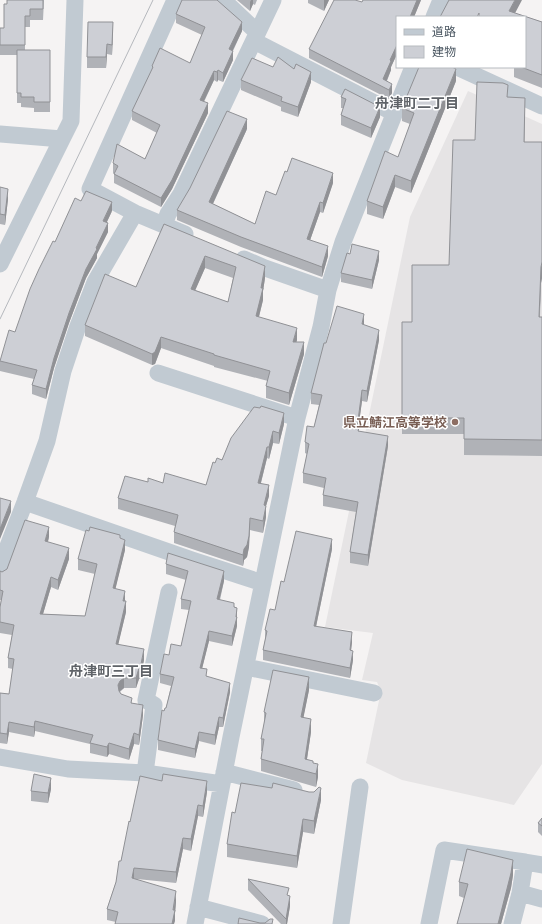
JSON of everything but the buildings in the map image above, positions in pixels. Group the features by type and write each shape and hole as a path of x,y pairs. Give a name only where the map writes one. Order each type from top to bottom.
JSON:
{"street":[{"path":"0,264 71,121 75,0"},
{"path":"175,0 90,189 135,213 200,240"},
{"path":"220,0 226,2 255,37 394,113"},
{"path":"164,225 168,214 181,194 273,0"},
{"path":"434,16 441,0"},
{"path":"195,924 263,583 298,418 321,326 328,290 343,242 413,68"},
{"path":"459,68 542,106"},
{"path":"0,134 62,139"},
{"path":"0,572 8,546 26,502 47,441 63,371 78,326 95,282 135,213"},
{"path":"229,253 265,268 328,290"},
{"path":"158,373 298,418"},
{"path":"26,502 263,583"},
{"path":"146,700 169,592"},
{"path":"246,667 374,693"},
{"path":"128,697 146,700 154,705 145,773"},
{"path":"0,757 68,769 223,778 311,795"},
{"path":"341,924 360,786"},
{"path":"429,924 444,850 542,865"},
{"path":"512,924 520,892 525,862"},
{"path":"520,892 542,899"},
{"path":"198,907 262,924"}],"shaded area":[{"name":"県立鯖江高等学校","path":"468,91 542,124 542,764 514,805 402,780 366,763 381,691 377,682 362,680 373,633 325,627 410,217"}],"tram line":[{"path":"0,319 153,0"}],"place":[{"name":"県立鯖江高等学校","path":"455,422"}],"district":[{"name":"舟津町二丁目","path":"417,102"},
{"name":"舟津町三丁目","path":"111,670"}]}
